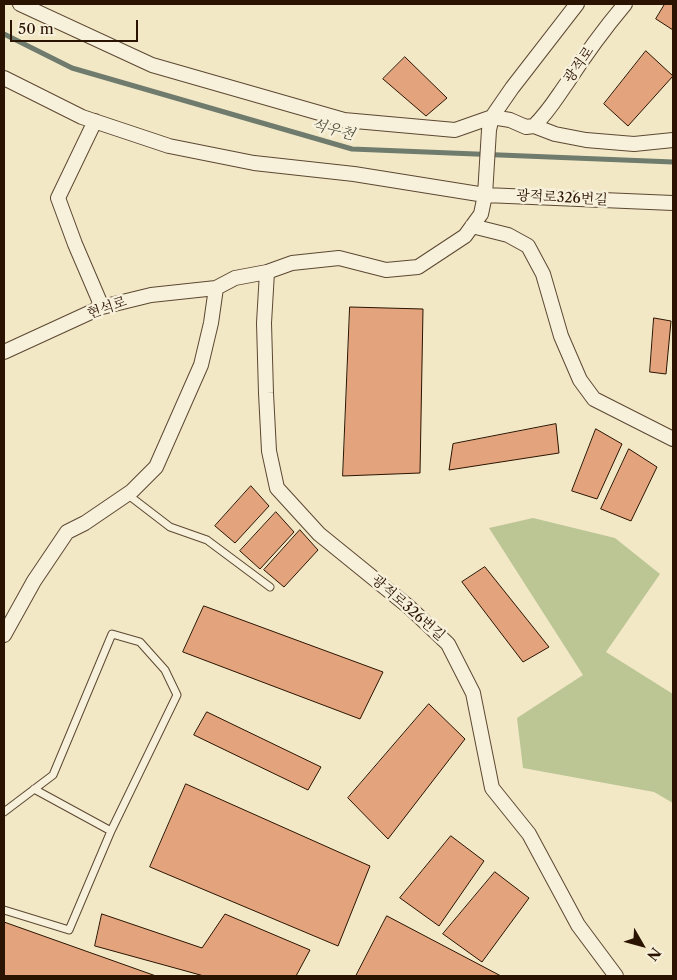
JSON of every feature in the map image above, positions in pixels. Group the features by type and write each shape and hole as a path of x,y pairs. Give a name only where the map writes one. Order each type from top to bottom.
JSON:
{"street":[{"path":"20,4 152,65 344,120 455,130 510,120 526,127 534,126 555,134 586,140 634,144 673,140"},
{"path":"4,636 34,581 67,532 85,523 127,494 156,467 201,365 211,323 216,288 235,278 267,272 292,263 339,258 386,270 418,268 465,236 481,214 485,195 490,124 512,88 576,4"},
{"name":"광적로","path":"534,126 549,111 565,84 604,28 625,4"},
{"name":"광적로326번길","path":"4,78 82,117 169,146 254,163 354,174 485,195 673,203"},
{"path":"95,121 58,198 75,244 102,306"},
{"path":"472,226 508,235 528,246 543,274 561,336 580,380 594,398 673,439"},
{"name":"광적로326번길","path":"267,272 264,323 266,393 269,452 277,488 319,534 409,607 448,644 473,693 492,788 529,834 578,925 612,974"},
{"name":"현석로","path":"4,352 102,306 151,294 216,288"}],"lane":[{"path":"127,494 170,526 207,540 270,587"},
{"path":"4,812 53,775 112,634 140,642 165,670 177,695 111,831 69,930 4,910"},
{"path":"34,789 111,831"}],"green space":[{"path":"533,518 615,538 660,574 606,652 673,694 673,803 654,792 523,768 517,718 583,675 489,528"}],"building":[{"path":"665,4 673,4 673,30 656,19"},
{"path":"646,51 673,76 628,126 604,104"},
{"path":"405,57 447,98 426,116 383,79"},
{"path":"350,307 423,309 420,473 343,476"},
{"path":"654,318 671,321 666,374 650,372"},
{"path":"556,424 559,453 449,470 453,444"},
{"path":"596,429 622,444 597,499 572,491"},
{"path":"629,449 657,467 631,521 601,509"},
{"path":"251,486 269,506 235,543 215,526"},
{"path":"276,512 294,532 260,569 240,551"},
{"path":"300,530 318,550 284,587 264,570"},
{"path":"485,567 549,647 523,662 462,582"},
{"path":"204,606 383,672 360,719 183,652"},
{"path":"429,704 465,739 388,839 348,798"},
{"path":"207,712 321,767 308,790 194,735"},
{"path":"186,784 370,866 338,946 150,867"},
{"path":"451,836 484,861 439,926 400,898"},
{"path":"495,872 529,898 482,962 443,934"},
{"path":"102,914 202,948 225,914 310,950 296,976 204,976 95,946"},
{"path":"387,916 501,976 356,976"},
{"path":"4,922 156,976 4,976"}],"waterway":[{"name":"석우천","path":"4,34 72,68 352,149 673,162"}]}
